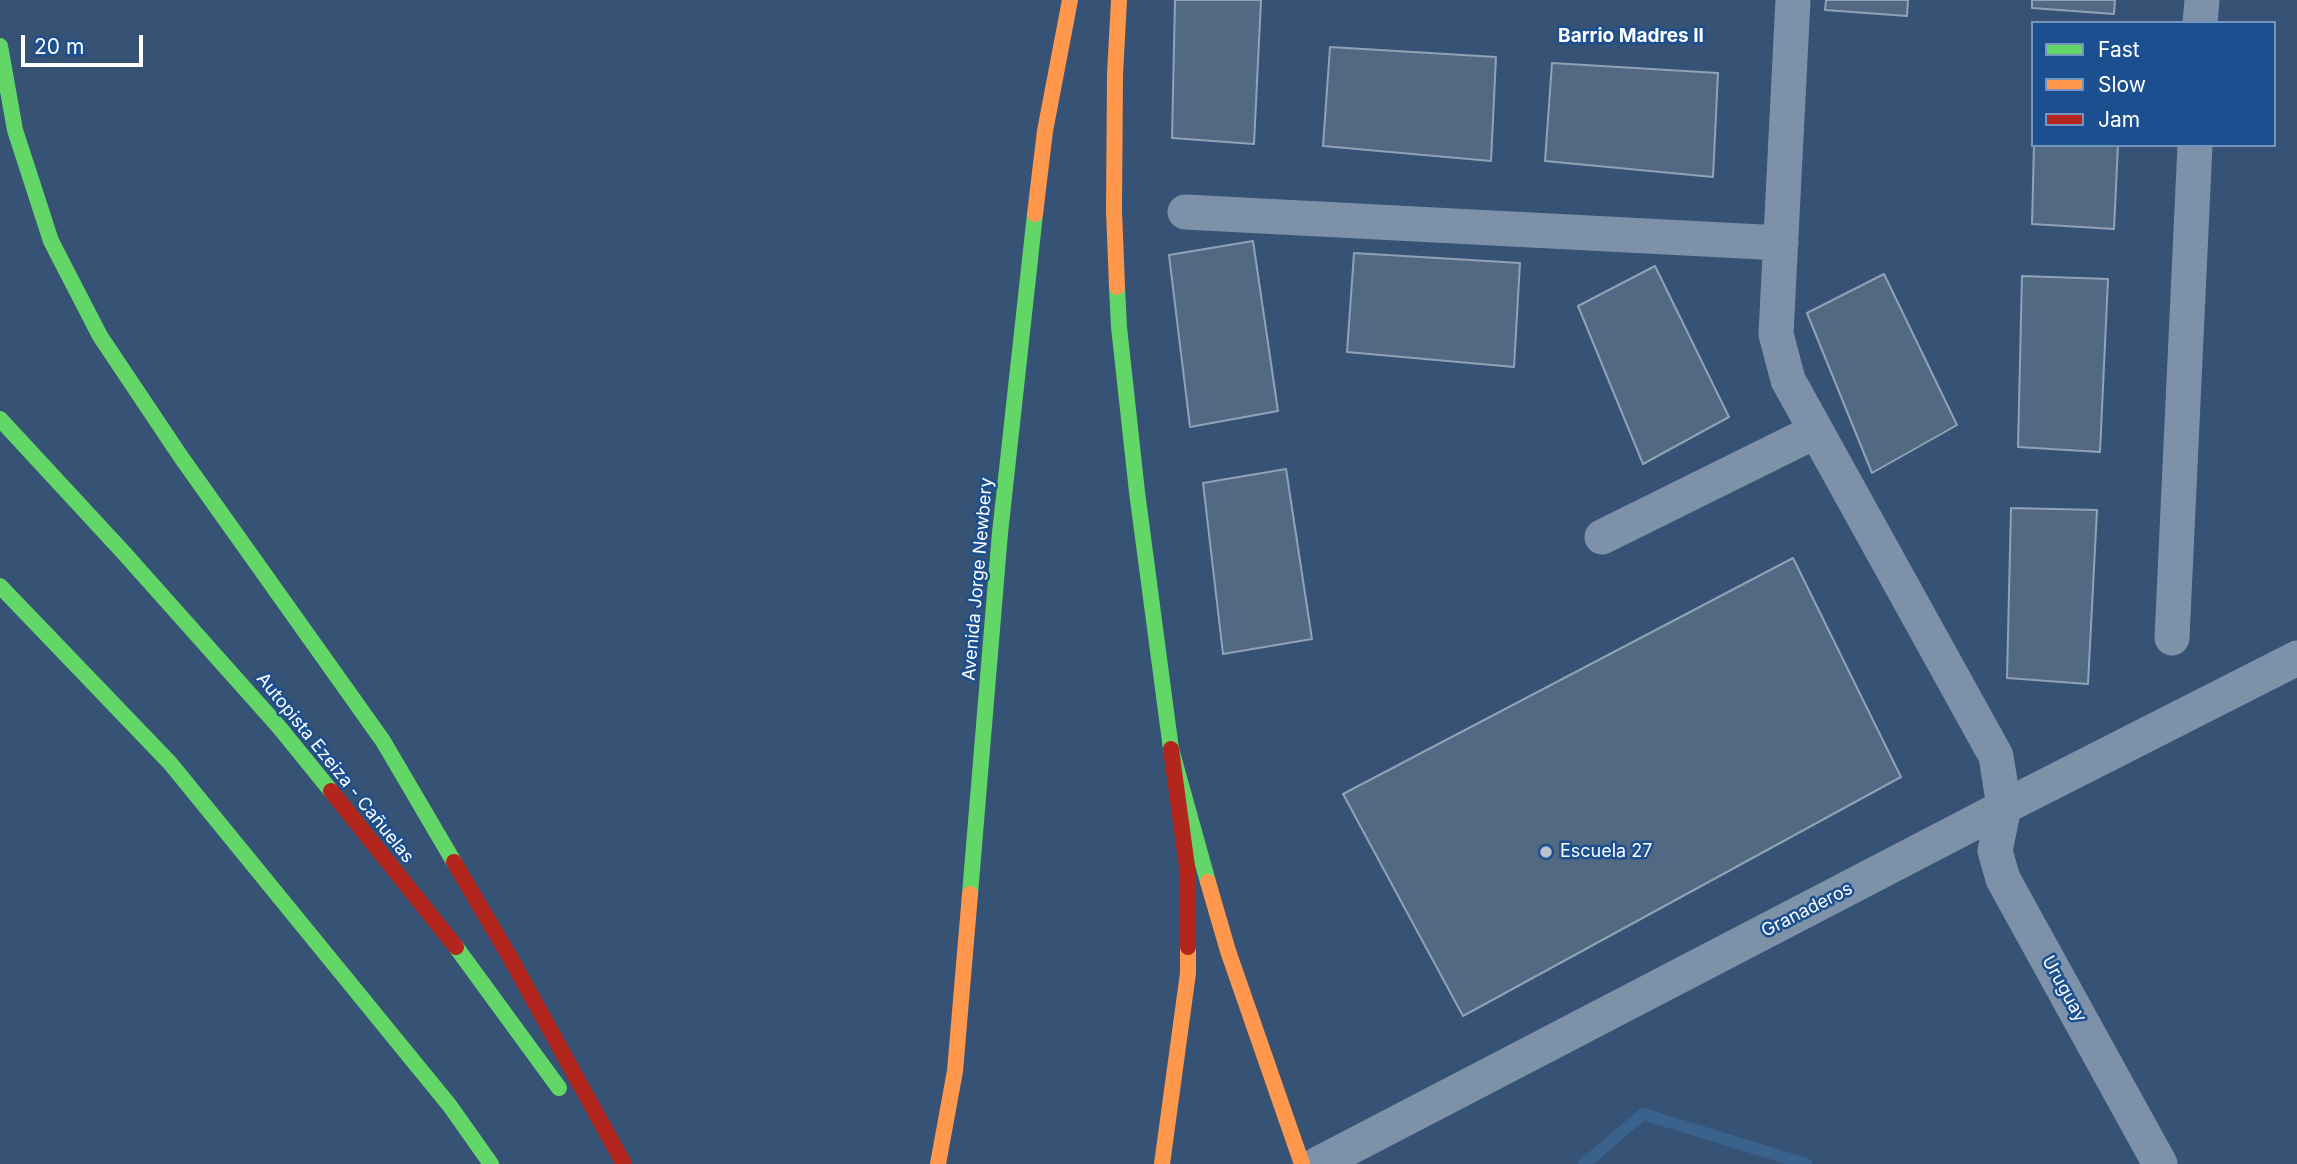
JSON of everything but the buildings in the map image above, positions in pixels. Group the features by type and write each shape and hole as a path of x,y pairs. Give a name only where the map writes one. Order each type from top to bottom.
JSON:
{"main road":[{"name":"Avenida Jorge Newbery","path":"938,1164 955,1071 1000,533 1030,261 1045,131 1070,0"},
{"path":"1119,0 1115,74 1114,210 1119,327 1137,492 1188,874 1188,973 1162,1164"},
{"path":"0,46 15,130 51,241 100,336 181,457 383,741 511,959 624,1164"},
{"name":"Autopista Ezeiza - Cañuelas","path":"0,419 279,727 466,960 564,1096"},
{"path":"0,586 170,764 450,1106 491,1164"},
{"path":"1171,749 1228,951 1302,1164"},
{"path":"580,1119 613,1164"}],"street":[{"path":"1793,0 1776,334 1788,380 1996,756 2004,807"},
{"path":"2200,21 2202,0"},
{"path":"2172,638 2195,147"},
{"path":"1185,212 1781,243"},
{"path":"1602,537 1816,431"},
{"name":"Granaderos","path":"1318,1164 2004,807 2297,658"},
{"name":"Uruguay","path":"2004,807 1995,850 2003,879 2160,1164"}],"waterway":[{"path":"1584,1164 1643,1114 1806,1164"}],"traffic: fast":[{"path":"0,46 15,130 51,241 100,336 181,457 383,741 454,862"},
{"path":"970,894 1000,533 1035,214"},
{"path":"1117,287 1137,492 1171,749 1208,882"},
{"path":"0,419 279,727 331,791"},
{"path":"0,586 170,763 450,1106 491,1164"},
{"path":"456,947 559,1088"}],"traffic: slow":[{"path":"1035,214 1045,131 1070,0"},
{"path":"1117,287 1114,210 1115,74 1119,0"},
{"path":"1208,882 1228,951 1302,1164"},
{"path":"938,1164 955,1071 970,894"},
{"path":"1162,1164 1188,973 1188,947"}],"traffic: jam":[{"path":"1171,749 1188,874 1188,947"},
{"path":"331,791 456,947"},
{"path":"454,862 624,1164"}],"place":[{"name":"Escuela 27","path":"1546,852"}],"district":[{"name":"Barrio Madres II","path":"1631,36"}]}
